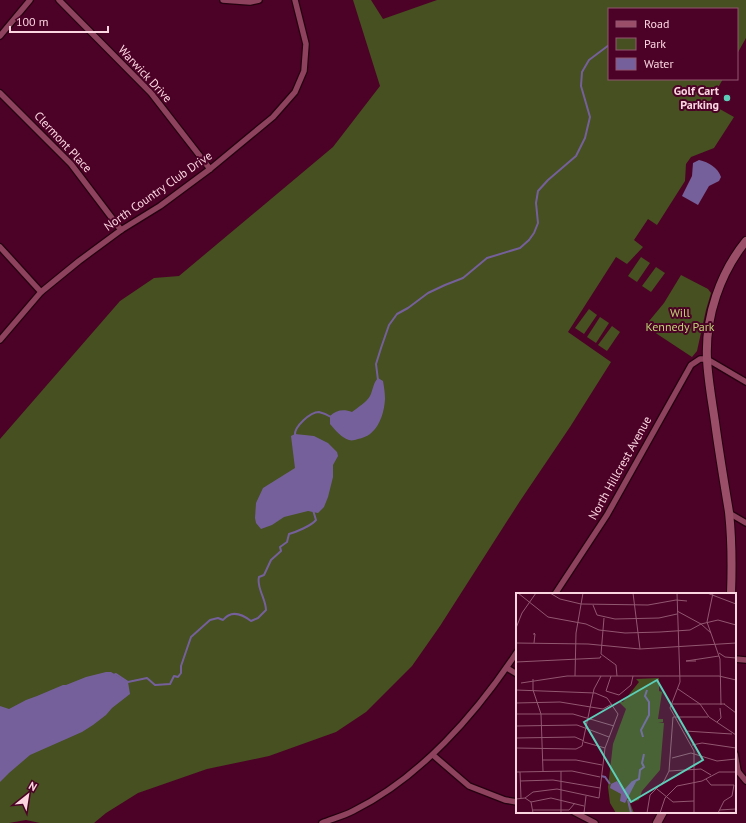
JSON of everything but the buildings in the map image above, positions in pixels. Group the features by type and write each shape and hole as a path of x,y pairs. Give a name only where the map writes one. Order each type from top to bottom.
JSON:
{"street":[{"path":"0,36 30,0"},
{"name":"Warwick Drive","path":"59,0 151,93 210,170"},
{"path":"223,0 250,2 259,0"},
{"name":"North Country Club Drive","path":"0,340 42,292 79,261 121,230 160,206 210,170 272,117 295,92 304,71 306,44 295,0"},
{"name":"Clermont Place","path":"0,93 71,164 121,230"},
{"path":"731,593 732,567 729,513 707,359 709,329 715,302 723,277 729,265 744,245"},
{"path":"0,247 42,292"},
{"name":"North Hillcrest Avenue","path":"556,593 607,515 688,370 700,359 707,359"},
{"path":"707,359 746,382"},
{"path":"729,513 746,523"},
{"path":"322,823 353,811 395,786 433,755 474,711 516,653"},
{"path":"736,659 746,660"},
{"path":"506,668 516,673"},
{"path":"433,755 469,786 504,800 516,802"},
{"path":"737,769 746,781"},
{"path":"576,813 595,823"},
{"path":"656,823 662,813"}],"green space":[{"path":"353,0 371,0 383,19 437,0 746,0 746,38 738,52 738,8 608,8 608,80 722,80 709,103 734,117 714,148 691,157 686,164 685,181 657,225 648,219 634,240 643,247 627,264 616,257 568,332 611,362 440,626 412,666 366,712 336,732 269,756 207,769 138,793 106,813 94,823 40,823 26,820 0,823 0,439 120,301 154,278 179,276 333,147 380,86"},
{"path":"641,257 650,263 637,282 628,276"},
{"path":"656,267 665,273 651,292 642,286"},
{"name":"Will Kennedy Park","path":"681,275 708,289 711,293 697,351 692,357 645,326 664,303"},
{"path":"589,309 597,315 584,334 575,328"},
{"path":"600,317 609,323 596,343 587,337"},
{"path":"612,326 620,332 607,351 598,345"}],"water":[{"path":"699,160 713,166 721,177 719,181 709,186 698,205 682,196 692,176 693,163"},
{"path":"378,378 383,381 385,399 383,412 375,430 365,437 352,440 344,438 330,424 330,416 335,412 340,411 352,412 362,405 370,396 374,384"},
{"path":"295,434 314,436 328,443 337,452 338,456 333,465 333,477 328,497 324,507 318,513 308,511 284,517 272,525 261,529 256,523 255,518 256,503 263,488 295,468 291,436"},
{"path":"106,672 111,672 128,682 130,694 112,708 106,715 82,732 30,755 0,782 0,706 9,709 26,700 63,685"}],"waterway":[{"path":"378,380 376,364 389,325 397,314 408,308 428,293 463,278 487,258 520,248 534,233 538,223 536,203 538,191 548,180 576,156 585,138 590,117 581,86 582,72 589,60 608,46"},
{"path":"295,435 295,432 300,424 311,414 319,412 331,417"},
{"path":"114,675 116,674 128,682 147,678 155,685 170,684 174,676 178,677 181,673 181,666 191,637 210,620 218,618 223,620 229,615 233,614 244,616 251,621 258,618 266,610 258,581 259,577 264,575 271,560 281,551 280,547 287,542 289,534 307,527 316,520 313,510"}],"place":[{"name":"Golf Cart Parking","path":"727,98"}]}
